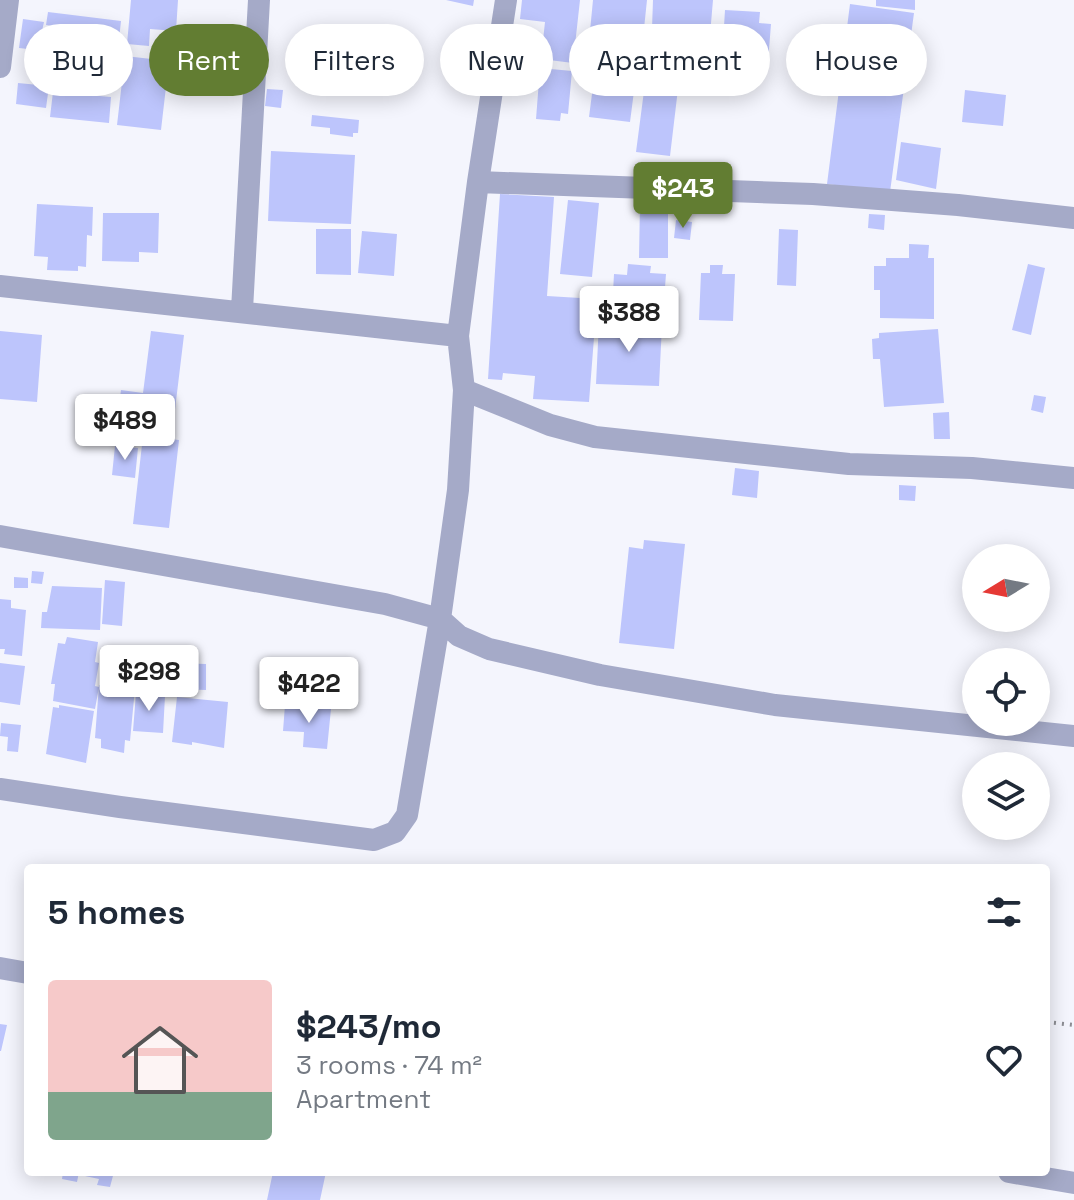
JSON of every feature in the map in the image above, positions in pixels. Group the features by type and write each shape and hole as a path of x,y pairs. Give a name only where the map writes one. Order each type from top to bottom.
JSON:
{"street":[{"path":"0,67 8,0"},
{"path":"242,310 259,0"},
{"path":"0,789 374,840 395,832 407,815 458,490 464,390 458,336 506,0"},
{"path":"478,182 813,194 1074,218"},
{"path":"0,286 242,310 458,336"},
{"path":"464,390 550,425 595,437 849,464 972,468 1074,478"},
{"path":"0,536 385,604 440,619 459,636 489,649 600,675 775,705 1074,736"},
{"path":"0,968 24,972"},
{"path":"1033,1176 1074,1183"}],"path":[{"path":"1050,1022 1074,1025"}],"building":[{"path":"131,0 178,0 176,24 149,24 149,46 133,45 133,24 129,24"},
{"path":"446,0 474,0 473,6"},
{"path":"522,0 580,0 577,24 569,24 569,62 553,60 553,24 520,19"},
{"path":"593,0 647,0 644,24 591,24"},
{"path":"653,0 713,0 711,24 652,24"},
{"path":"876,0 915,0 915,10 876,6"},
{"path":"850,4 914,13 913,24 847,24"},
{"path":"725,10 760,12 759,23 771,24 770,37 770,24 724,24"},
{"path":"48,12 121,21 121,24 46,24"},
{"path":"23,19 44,22 24,24 24,49 19,48"},
{"path":"133,57 149,59 149,96 165,96 161,130 117,125 120,96 133,96"},
{"path":"553,69 569,71 568,114 561,113 560,121 536,119 538,96 553,96"},
{"path":"18,83 24,84 24,96 48,96 46,108 16,104"},
{"path":"269,89 283,90 281,108 265,106"},
{"path":"965,90 1006,95 1003,126 962,122"},
{"path":"53,96 111,97 109,123 50,117"},
{"path":"592,96 633,96 630,122 589,117"},
{"path":"643,96 677,96 670,156 636,152"},
{"path":"838,96 903,96 890,192 827,184"},
{"path":"312,115 359,120 358,133 353,133 353,137 330,134 330,128 311,126"},
{"path":"901,142 941,148 936,189 896,180"},
{"path":"271,151 355,155 351,224 268,221"},
{"path":"500,194 554,197 547,296 597,299 589,402 533,399 535,376 503,373 502,380 488,379"},
{"path":"568,200 599,203 592,277 560,274"},
{"path":"640,203 668,204 668,258 639,258"},
{"path":"37,204 93,207 92,236 87,235 86,267 78,266 78,271 47,270 48,257 34,256"},
{"path":"103,213 159,213 158,253 139,252 139,262 102,261"},
{"path":"869,214 885,215 884,230 868,228"},
{"path":"676,220 692,222 690,240 674,238"},
{"path":"316,229 351,229 351,275 316,274"},
{"path":"779,229 798,230 796,286 777,285"},
{"path":"362,231 397,234 394,276 358,273"},
{"path":"909,244 929,245 928,258 934,258 934,319 880,318 880,290 874,290 874,266 886,266 886,258 909,258"},
{"path":"628,264 651,266 650,273 666,274 663,314 612,311 614,274 627,275"},
{"path":"1028,264 1045,268 1031,335 1012,330"},
{"path":"710,265 723,265 722,274 735,274 733,321 699,320 701,273 710,273"},
{"path":"599,322 662,325 659,386 596,384"},
{"path":"938,329 944,403 884,407 880,359 873,359 872,339 879,338 879,333"},
{"path":"0,331 42,335 37,402 0,399"},
{"path":"151,331 184,335 173,426 117,419 121,390 143,393"},
{"path":"1034,395 1046,397 1043,413 1031,410"},
{"path":"949,412 950,439 934,439 933,413"},
{"path":"143,436 179,440 169,528 133,524"},
{"path":"115,446 138,448 135,478 112,475"},
{"path":"735,468 759,471 757,498 732,495"},
{"path":"899,485 916,486 915,501 899,500"},
{"path":"644,540 685,544 674,649 619,643 629,547 643,549"},
{"path":"32,571 44,572 42,584 31,583"},
{"path":"14,577 28,578 28,588 14,588"},
{"path":"105,580 125,582 122,626 102,624"},
{"path":"52,586 102,588 100,630 41,628 42,612 47,612"},
{"path":"0,599 11,600 11,608 26,610 22,656 4,654 5,649 0,649"},
{"path":"67,637 98,642 95,662 99,663 95,686 99,687 95,709 53,701 55,684 51,684 58,643 65,644"},
{"path":"0,663 25,666 20,705 0,702"},
{"path":"176,663 206,664 206,690 175,689"},
{"path":"99,685 135,688 130,741 125,740 124,753 101,748 101,739 95,738"},
{"path":"136,693 165,696 163,733 133,731"},
{"path":"177,697 228,702 224,748 172,742"},
{"path":"59,705 94,711 86,763 46,754 53,707 59,708"},
{"path":"285,705 331,709 327,749 303,747 304,732 283,731"},
{"path":"1,723 21,725 18,752 7,751 8,737 0,736"},
{"path":"0,1024 7,1025 1,1051 0,1051"},
{"path":"62,1176 78,1176 77,1182 62,1179"},
{"path":"85,1176 113,1176 110,1187 97,1185 99,1179"},
{"path":"272,1176 325,1176 320,1200 267,1200"}]}
